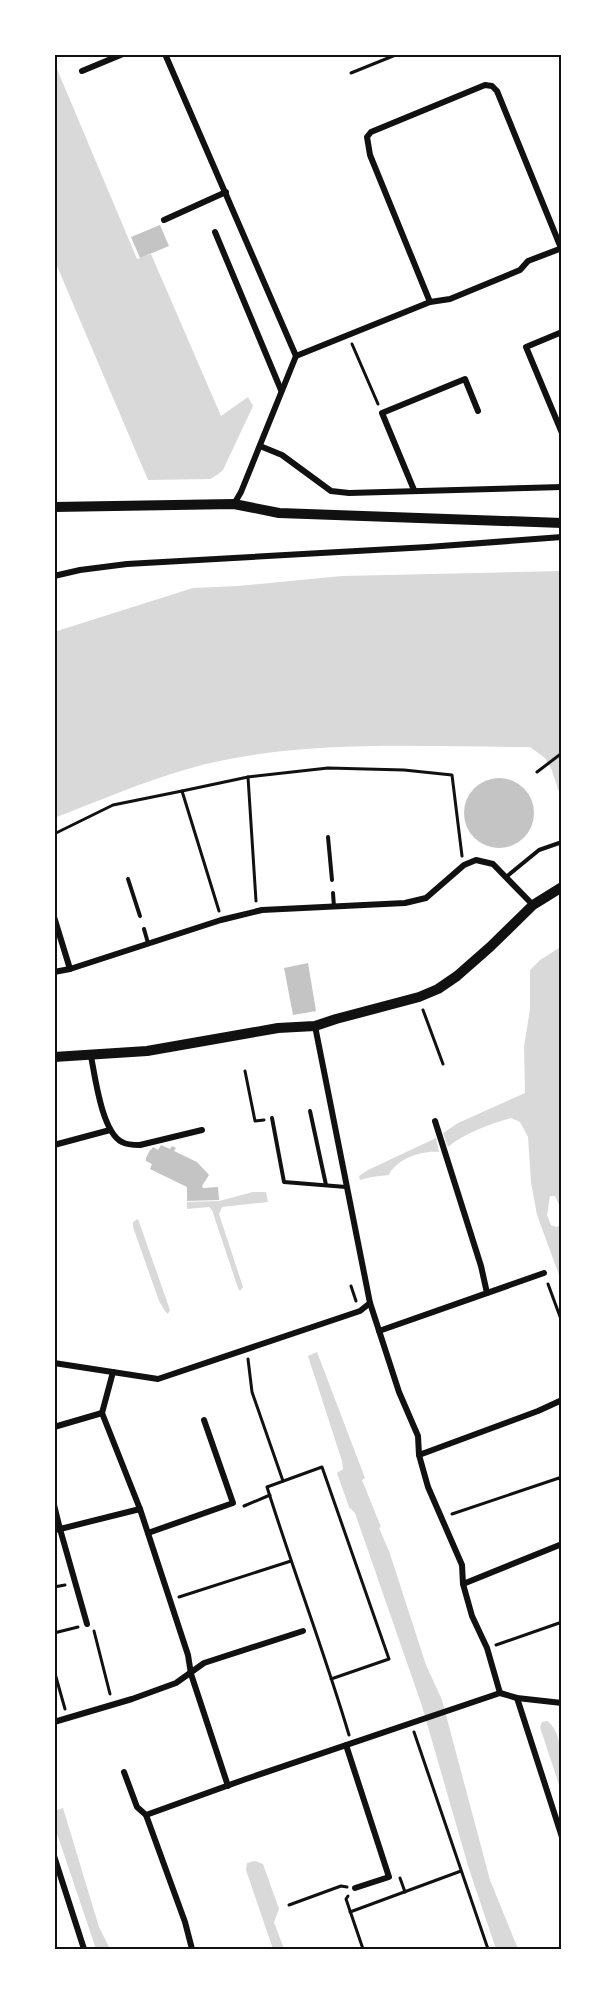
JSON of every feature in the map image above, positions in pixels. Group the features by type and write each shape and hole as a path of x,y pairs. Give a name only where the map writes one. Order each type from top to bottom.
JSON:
{"street":[{"path":"82,71 123,54"},
{"path":"165,54 297,356"},
{"path":"234,504 297,356 430,302 450,299 520,270 528,261 562,248 492,86 485,86 422,111 371,132 367,137 369,155 430,302"},
{"path":"165,220 226,192"},
{"path":"214,232 281,390"},
{"path":"562,332 526,347 562,433"},
{"path":"414,490 382,414 465,379 478,411"},
{"path":"260,446 282,455 332,491 349,493 562,487"},
{"path":"54,507 234,504 279,513 562,523"},
{"path":"54,576 127,564 562,537"},
{"path":"54,972 70,969 221,920 262,910 405,903 426,898 464,865 476,860 493,864 533,905"},
{"path":"54,1057 147,1051 278,1028 315,1026 419,997 438,989 457,976 533,905 562,887"},
{"path":"54,917 70,969"},
{"path":"315,1026 370,1303 399,1392 418,1436 419,1455 428,1487 462,1565 463,1584 472,1616 487,1648 500,1693"},
{"path":"91,1056 96,1085 110,1130 120,1141 132,1145 140,1144 202,1130"},
{"path":"435,1121 481,1266 487,1293"},
{"path":"54,1145 110,1130"},
{"path":"379,1331 544,1274"},
{"path":"54,1363 158,1379 360,1311 370,1303"},
{"path":"113,1372 102,1413 140,1509 228,1786"},
{"path":"419,1455 562,1400"},
{"path":"54,1427 102,1413"},
{"path":"148,1533 233,1503 204,1420"},
{"path":"54,1505 57,1529 90,1624"},
{"path":"57,1529 140,1509"},
{"path":"463,1584 562,1544"},
{"path":"54,1722 176,1683 204,1663 303,1631"},
{"path":"146,1815 500,1693 517,1698 562,1703"},
{"path":"517,1698 562,1837"},
{"path":"349,1744 389,1877 355,1888"},
{"path":"124,1772 137,1807 146,1815 181,1911 192,1949"},
{"path":"54,1856 84,1949"}],"lane":[{"path":"328,837 332,880"},
{"path":"506,877 539,850 562,842"},
{"path":"128,879 140,916"},
{"path":"333,893 334,907"},
{"path":"144,929 148,943"},
{"path":"310,1111 326,1185"},
{"path":"272,1118 284,1182 347,1187"}],"path":[{"path":"351,73 398,54"},
{"path":"348,335 382,414"},
{"path":"537,772 562,753"},
{"path":"54,834 113,806 248,777 328,768 404,770 452,775 464,865"},
{"path":"248,777 257,912"},
{"path":"182,791 221,920"},
{"path":"421,1004 443,1064"},
{"path":"245,1071 255,1121 272,1118"},
{"path":"544,1274 562,1322"},
{"path":"245,1349 252,1392 283,1481"},
{"path":"332,1679 389,1659 322,1467 267,1487 332,1679 349,1744"},
{"path":"441,1518 559,1478 562,1482"},
{"path":"233,1503 244,1506 270,1495"},
{"path":"169,1601 291,1561"},
{"path":"487,1648 562,1622"},
{"path":"90,1624 113,1705"},
{"path":"54,1670 68,1718"},
{"path":"411,1723 488,1949"},
{"path":"350,1912 461,1870"},
{"path":"289,1905 341,1886 355,1888"},
{"path":"355,1888 346,1899 363,1949"}],"shaded area":[{"path":"54,62 137,259 151,254 221,416 248,397 253,406 223,470 210,479 148,480 54,259"},
{"path":"562,571 562,801 551,768 545,758 530,747 359,746 316,748 232,758 173,773 54,818 54,632 193,588 342,576"},
{"path":"562,946 562,1221 555,1196 550,1196 547,1215 551,1225 556,1227 562,1225 562,1283 537,1215 531,1182 528,1137 520,1122 511,1118 494,1123 470,1133 448,1147 443,1133 458,1123 525,1093 524,1047 530,1009 530,970 540,960"},
{"path":"436,1138 439,1152 425,1152 403,1160 392,1169 389,1175 360,1180 359,1176 368,1170"},
{"path":"253,1192 266,1192 268,1202 222,1207 219,1214 243,1287 240,1291 212,1210 209,1207 187,1209 187,1202 219,1201"},
{"path":"138,1219 170,1310 168,1314 159,1301 133,1227 133,1222"},
{"path":"317,1352 365,1478 362,1480 381,1527 379,1528 389,1551 426,1665 442,1700 490,1880 518,1949 496,1949 469,1869 422,1706 355,1513 349,1507 337,1473 343,1469 342,1461 308,1356"},
{"path":"547,1721 553,1727 560,1744 562,1794 540,1727 542,1722"},
{"path":"63,1808 99,1927 110,1949 96,1949 54,1825 54,1811"},
{"path":"255,1861 263,1864 279,1909 274,1922 284,1949 273,1949 246,1870 247,1863"}],"building":[{"path":"160,225 169,246 140,258 131,237"},
{"path":"499,778 518,784 528,794 534,813 528,832 518,842 499,848 480,842 470,832 464,813 470,794 480,784"},
{"path":"308,963 316,1011 293,1015 284,968"},
{"path":"161,1145 170,1149 172,1146 176,1148 174,1151 197,1162 209,1175 203,1188 218,1187 219,1200 187,1201 187,1187 150,1169 152,1164 146,1161 146,1158 153,1147 158,1150"}]}
